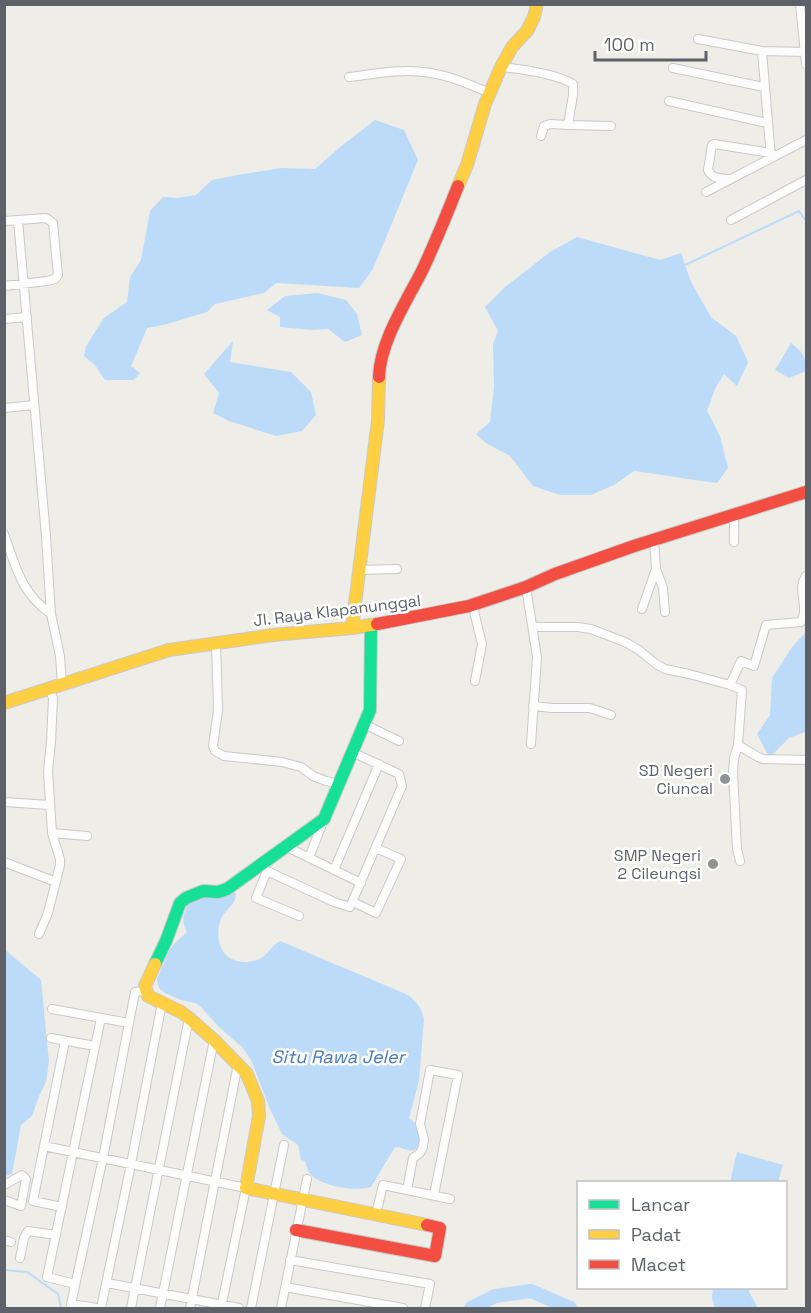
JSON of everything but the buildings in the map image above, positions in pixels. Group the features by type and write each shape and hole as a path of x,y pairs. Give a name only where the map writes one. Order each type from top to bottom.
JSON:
{"street":[{"path":"352,628 378,420 379,368 384,346 423,268 467,165 485,104 501,66 512,47 527,31 537,4"},
{"path":"800,4 807,64"},
{"path":"698,39 762,51 806,52"},
{"path":"762,51 771,156"},
{"path":"501,66 536,72 571,82 574,86 568,125"},
{"path":"673,68 764,87"},
{"path":"349,77 409,70 463,82 490,93"},
{"path":"669,101 767,123"},
{"path":"541,136 544,126 550,124 611,126"},
{"path":"706,192 771,156 807,140"},
{"path":"729,179 712,177 708,170 712,145 771,156"},
{"path":"731,220 807,180"},
{"path":"4,221 46,218 53,223 58,275 52,280 4,286"},
{"path":"18,220 51,614 60,656 53,698 48,771 52,833 60,865 48,913 39,934"},
{"path":"4,319 27,317"},
{"path":"4,408 34,405"},
{"name":"Jl. Raya Klapanunggal","path":"4,703 169,650 273,634 352,628 469,606 654,540 807,492"},
{"path":"734,515 734,542"},
{"path":"4,534 28,593 51,614"},
{"path":"654,540 656,569 663,588 665,612"},
{"path":"359,570 397,569"},
{"path":"642,609 656,569"},
{"path":"730,685 741,661 754,666 766,625 801,622 804,612 801,587 802,581 807,576"},
{"path":"526,587 537,657 531,744"},
{"path":"469,606 473,607 482,644 476,681"},
{"path":"309,858 370,710 371,625"},
{"path":"532,627 591,629 625,642 665,669 730,685 743,692 733,772 737,849 740,861"},
{"path":"216,643 218,710 213,746 215,751 224,756 282,762 301,767 314,776 339,784"},
{"path":"533,706 584,708 611,715"},
{"path":"364,724 399,741"},
{"path":"738,746 763,759 807,760"},
{"path":"264,868 334,902 351,907 402,786 399,774 352,752"},
{"path":"334,870 379,765"},
{"path":"4,802 50,805"},
{"path":"222,1307 260,1116 258,1101 247,1074 238,1064 189,1018 148,996 146,986 180,903 203,891 218,892 227,889 264,868 324,819"},
{"path":"52,833 87,836"},
{"path":"287,847 361,883"},
{"path":"353,902 376,912 401,859 376,848"},
{"path":"4,862 56,882"},
{"path":"264,868 256,898 299,916"},
{"path":"146,991 135,992 103,1158 71,1304 99,1308 131,1164 162,1002"},
{"path":"52,1010 129,1023"},
{"path":"75,1284 47,1277 101,1018"},
{"path":"131,1308 189,1018"},
{"path":"51,1038 95,1046"},
{"path":"160,1308 214,1040"},
{"path":"62,1207 33,1201 65,1041"},
{"path":"191,1304 238,1064"},
{"path":"407,1190 413,1158 420,1153 423,1147 424,1139 420,1124 430,1070 458,1076 434,1195"},
{"path":"251,1308 284,1145"},
{"path":"44,1146 440,1228 435,1256 296,1230"},
{"path":"4,1185 22,1175 26,1179 21,1206 4,1200"},
{"path":"281,1308 307,1179"},
{"path":"376,1214 383,1185 450,1198"},
{"path":"20,1258 24,1238 28,1231 56,1235"},
{"path":"290,1260 430,1284 425,1308"},
{"path":"106,1283 163,1294 191,1304 238,1308"},
{"path":"285,1287 403,1308"}],"water":[{"path":"375,120 404,130 418,160 373,269 359,288 276,283 264,293 215,304 207,312 147,328 131,366 140,373 134,380 105,380 95,365 84,356 86,346 104,318 127,302 130,277 141,260 150,211 163,197 177,198 196,195 212,180 238,175 281,168 315,169"},
{"path":"577,237 660,260 681,253 691,282 711,317 736,336 748,362 737,386 724,374 715,389 707,411 720,436 728,468 717,483 634,471 614,485 591,495 560,495 533,486 510,456 486,443 476,434 490,422 494,387 493,344 498,331 485,307 505,287 550,252"},
{"path":"318,293 346,300 357,314 362,335 345,342 328,329 280,327 280,317 267,310 285,296"},
{"path":"233,341 230,362 291,372 311,392 316,415 302,431 276,436 229,421 213,413 219,393 204,374"},
{"path":"791,343 803,354 806,371 789,378 775,370"},
{"path":"806,632 806,729 805,732 789,738 771,756 757,734 770,715 772,678 792,647"},
{"name":"Situ Rawa Jeler","path":"232,890 236,894 235,898 224,914 218,929 219,943 231,959 245,962 256,960 280,941 406,994 415,1001 421,1011 424,1019 419,1081 409,1118 420,1128 420,1140 418,1147 414,1150 395,1147 371,1187 356,1189 337,1187 319,1181 313,1176 308,1171 305,1161 301,1160 298,1145 282,1134 251,1060 243,1048 201,1007 165,993 159,988 157,979 169,951 187,932 184,917 187,907 199,897"},
{"path":"4,949 41,980 49,1062 46,1082 32,1116 21,1125 12,1174 5,1176"},
{"path":"737,1152 783,1165 778,1181 730,1181"},
{"path":"713,1289 750,1289 749,1292 758,1308 715,1308 712,1298"}],"waterway":[{"path":"683,266 799,211 806,221"},
{"path":"4,1270 27,1272 58,1294 61,1308"},
{"path":"471,1308 495,1296 531,1291 570,1308"}],"traffic: fast":[{"path":"155,964 180,903 203,891 218,892 227,889 324,819 370,710 371,625"}],"traffic: slow":[{"path":"458,186 467,165 485,104 501,67 512,47 527,31 537,4"},
{"path":"352,628 378,420 379,377"},
{"path":"4,703 169,650 273,635 377,624"},
{"path":"155,964 145,986 148,996 181,1012 214,1040 247,1074 258,1101 259,1116 246,1188 427,1225"}],"traffic: jam":[{"path":"379,377 380,364 389,336 422,271 458,186"},
{"path":"377,624 469,606 634,546 806,492"},
{"path":"296,1230 435,1256 440,1228 427,1225"}],"place":[{"name":"SD Negeri Ciuncal","path":"725,779"},
{"name":"SMP Negeri 2 Cileungsi","path":"713,864"}]}
